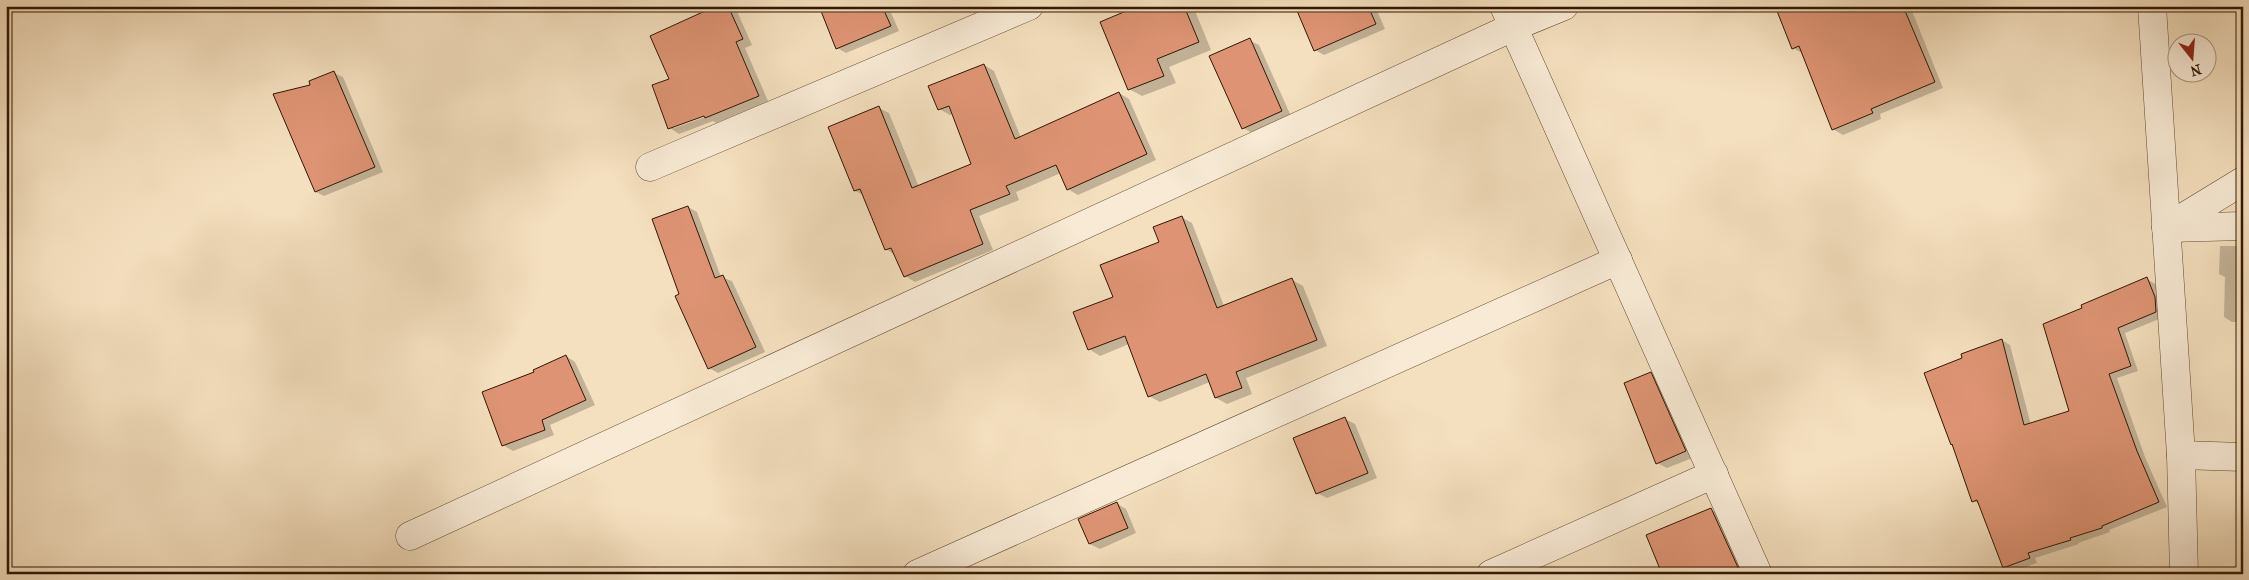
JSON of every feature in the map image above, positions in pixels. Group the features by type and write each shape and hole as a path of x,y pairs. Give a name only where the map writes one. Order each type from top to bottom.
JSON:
{"street":[{"path":"650,167 1029,6"},
{"path":"410,536 1509,17 1564,6"},
{"path":"2152,6 2181,455 2184,574"},
{"path":"1509,17 1758,574"},
{"path":"2166,228 2243,181"},
{"path":"2166,228 2243,226"},
{"path":"917,574 1618,260"},
{"path":"2181,455 2243,456"},
{"path":"1491,574 1714,474"}],"building":[{"path":"716,6 728,6 743,39 736,42 759,96 705,118 704,116 668,129 652,85 669,79 650,36"},
{"path":"819,6 882,6 891,26 836,49"},
{"path":"1138,6 1184,6 1199,42 1157,59 1164,76 1128,90 1100,22"},
{"path":"1295,6 1368,6 1376,24 1314,51"},
{"path":"1775,6 1903,6 1935,82 1871,109 1873,113 1832,130 1799,46 1792,49"},
{"path":"1250,38 1282,111 1242,129 1209,56"},
{"path":"984,64 1015,139 1119,92 1147,154 1067,190 1056,165 1006,186 1010,194 970,210 983,244 904,277 891,248 885,250 860,189 854,191 828,127 879,106 912,188 971,164 949,106 938,110 928,86"},
{"path":"334,71 375,167 315,192 273,94 310,85 309,81"},
{"path":"688,206 715,278 723,275 756,347 708,369 675,296 679,294 652,219"},
{"path":"1182,216 1217,308 1292,278 1317,340 1236,372 1242,388 1215,398 1206,374 1148,397 1125,336 1088,350 1073,312 1113,297 1100,265 1159,242 1153,227"},
{"path":"2147,277 2155,297 2156,312 2118,328 2131,366 2109,374 2137,451 2159,502 2102,526 2102,528 2028,553 2030,558 2003,568 1977,500 1972,502 1924,373 1962,358 1961,354 2002,339 2024,425 2069,411 2043,324 2082,308 2081,305"},
{"path":"566,355 586,400 542,420 545,430 502,446 482,392 534,372 533,370"},
{"path":"1651,372 1686,451 1656,464 1624,383"},
{"path":"1345,417 1368,473 1316,494 1293,438"},
{"path":"1117,502 1128,528 1089,544 1078,519"},
{"path":"1711,508 1741,574 1662,574 1646,535"}]}
